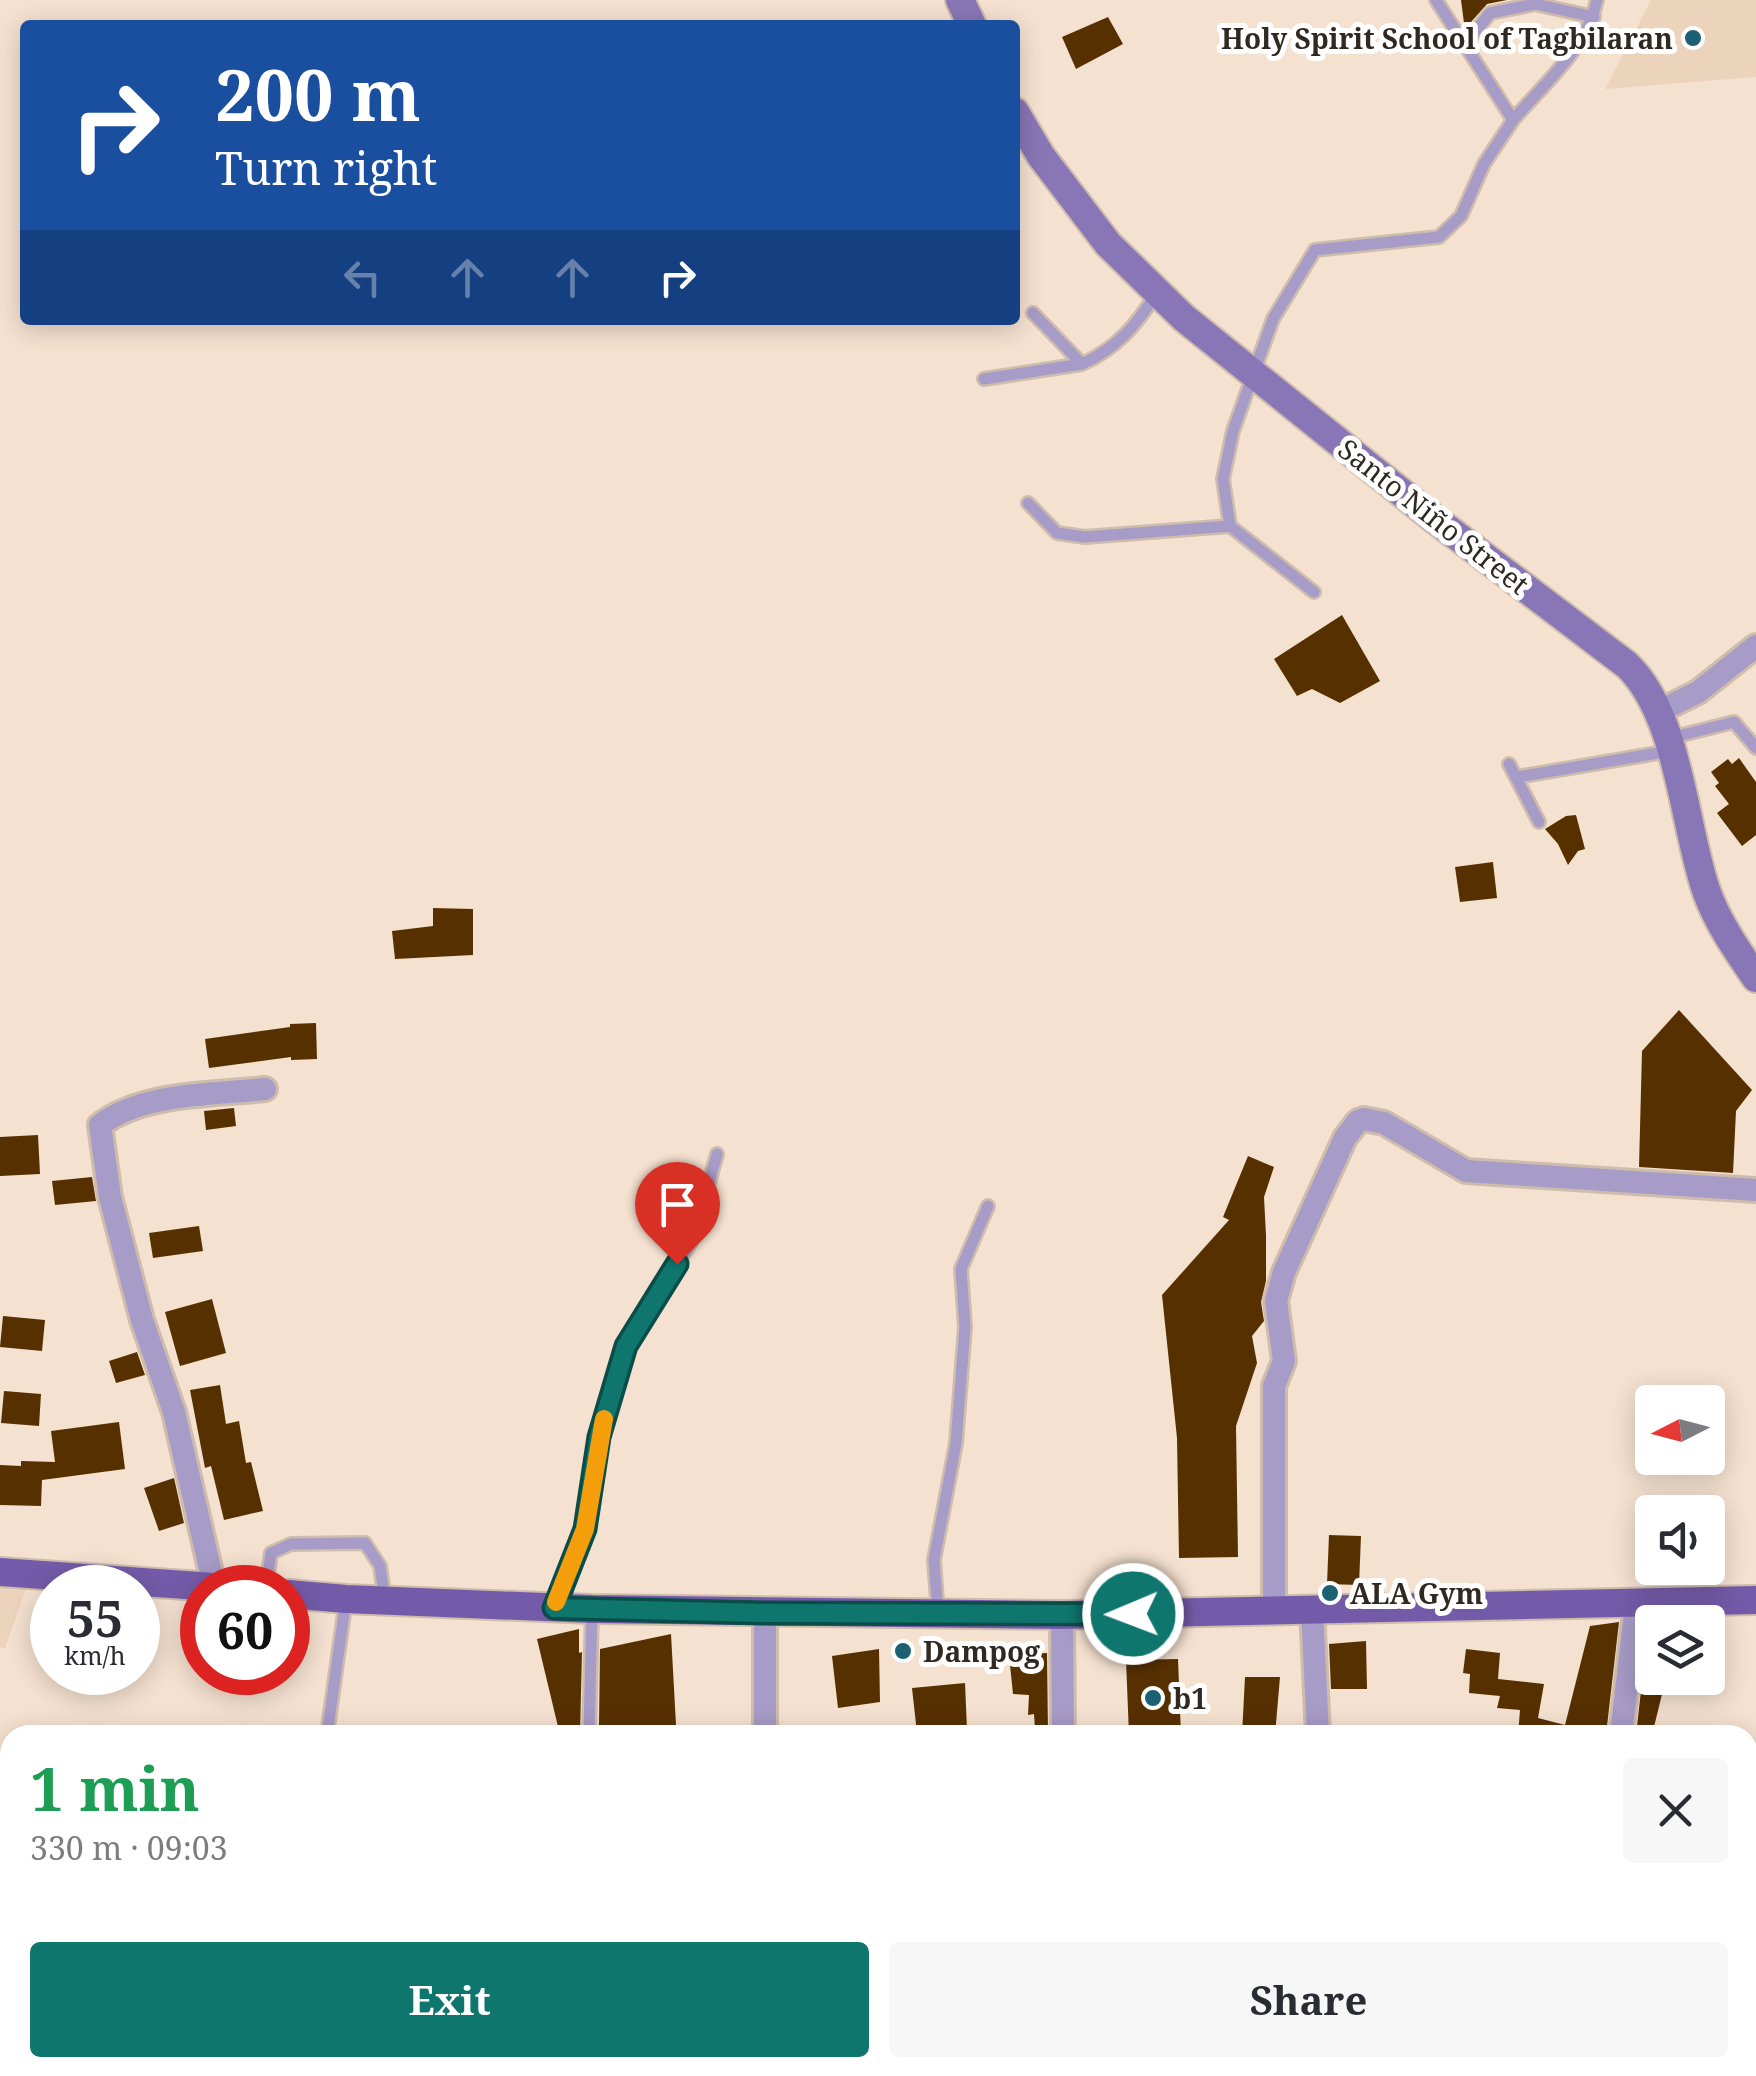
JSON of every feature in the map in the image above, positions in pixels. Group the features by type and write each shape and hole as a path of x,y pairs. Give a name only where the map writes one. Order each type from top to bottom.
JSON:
{"main road":[{"name":"Santo Niño Street","path":"1020,120 1041,156 1108,244 1184,318 1432,517 1627,665 1646,684 1665,734 1706,893 1756,978"},
{"path":"0,1572 180,1584"},
{"path":"310,1596 592,1609 1062,1615 1756,1600"}],"street":[{"path":"1665,734 1698,692 1756,646"},
{"path":"215,1565 174,1412 142,1320 110,1197 100,1124 119,1111 159,1102 265,1089"},
{"path":"1274,1611 1274,1386 1284,1360 1276,1301 1284,1272 1345,1138 1358,1122 1384,1122 1466,1171 1756,1190"},
{"path":"1623,1725 1636,1604"},
{"path":"1312,1609 1318,1725"},
{"path":"765,1613 765,1725"},
{"path":"1062,1615 1063,1725"}],"lane":[{"path":"1436,0 1514,120"},
{"path":"1230,526 1223,479 1233,431 1273,318 1314,250 1440,237 1461,216 1484,164 1514,120 1578,45 1594,17 1597,0"},
{"path":"1464,46 1490,13 1535,4 1594,17"},
{"path":"984,379 1082,364 1108,353 1138,324 1158,292"},
{"path":"1033,313 1082,364"},
{"path":"1028,502 1057,533 1086,538 1230,526 1314,592"},
{"path":"1517,777 1665,734 1734,722 1756,748"},
{"path":"1509,764 1539,822"},
{"path":"554,1608 585,1529 599,1437 626,1346 694,1237 717,1154"},
{"path":"938,1614 934,1560 956,1443 965,1327 961,1269 988,1206"},
{"path":"269,1565 271,1553 290,1544 366,1544 380,1566 386,1601"},
{"path":"328,1725 346,1599"},
{"path":"590,1725 592,1609"}],"shaded area":[{"name":"Holy Spirit School of Tagbilaran","path":"1651,0 1756,0 1756,77 1605,89"},
{"path":"0,1578 29,1580 5,1648 0,1647"}],"building":[{"path":"1461,0 1507,0 1487,4 1471,22 1464,23"},
{"path":"1108,17 1123,44 1076,69 1062,37"},
{"path":"1342,615 1380,681 1340,703 1312,689 1297,696 1274,659"},
{"path":"1739,758 1756,782 1756,835 1742,846 1717,813 1729,804 1715,786 1719,783 1711,772 1728,759 1732,764"},
{"path":"1576,815 1585,849 1578,851 1568,865 1545,829 1566,816"},
{"path":"1493,862 1497,898 1460,902 1455,867"},
{"path":"433,908 473,909 473,955 395,959 392,931 433,926"},
{"path":"1679,1010 1752,1090 1736,1111 1733,1173 1639,1167 1642,1051"},
{"path":"316,1023 317,1059 291,1057 209,1068 205,1039"},
{"path":"234,1108 236,1126 206,1130 204,1111"},
{"path":"38,1135 40,1174 0,1176 0,1137"},
{"path":"1248,1156 1274,1167 1264,1197 1264,1321 1252,1336 1257,1363 1236,1426 1238,1557 1179,1558 1177,1438 1162,1295 1229,1220 1223,1217"},
{"path":"92,1177 96,1201 55,1205 52,1181"},
{"path":"199,1226 203,1251 153,1258 149,1233"},
{"path":"212,1299 226,1353 180,1366 165,1312"},
{"path":"3,1316 45,1320 42,1351 0,1347"},
{"path":"137,1352 145,1375 116,1383 109,1361"},
{"path":"220,1385 226,1424 239,1421 246,1463 251,1462 263,1511 224,1520 211,1466 205,1468 190,1390"},
{"path":"4,1391 41,1394 39,1426 1,1423"},
{"path":"119,1422 125,1469 42,1480 41,1506 0,1505 0,1465 55,1462 51,1431"},
{"path":"174,1478 184,1523 159,1531 144,1488"},
{"path":"1329,1535 1361,1536 1359,1585 1327,1584"},
{"path":"1619,1622 1607,1725 1565,1725 1590,1626"},
{"path":"579,1629 580,1725 558,1725 537,1639"},
{"path":"671,1634 676,1725 599,1725 600,1649"},
{"path":"1366,1641 1367,1689 1331,1689 1329,1644"},
{"path":"879,1649 880,1702 838,1708 832,1656"},
{"path":"1466,1649 1500,1653 1498,1679 1544,1684 1538,1718 1565,1725 1519,1725 1520,1710 1497,1708 1500,1696 1469,1693 1470,1674 1463,1673"},
{"path":"1047,1653 1048,1725 1035,1725 1034,1714 1028,1715 1029,1695 1013,1694 1009,1655"},
{"name":"b1","path":"1178,1659 1181,1725 1129,1725 1126,1660"},
{"path":"1245,1677 1280,1677 1276,1725 1243,1725"},
{"path":"965,1683 967,1725 916,1725 912,1688"},
{"path":"1641,1695 1662,1695 1654,1725 1637,1725"}],"slow traffic":[{"path":"556,1602 585,1529 604,1419"}],"place":[{"name":"Holy Spirit School of Tagbilaran","path":"1693,38"},
{"name":"ALA Gym","path":"1330,1593"},
{"name":"Dampog","path":"903,1651"},
{"name":"b1","path":"1153,1698"}],"route":[{"path":"677,1264 626,1346 599,1437 585,1529 554,1608 1133,1614"}]}
